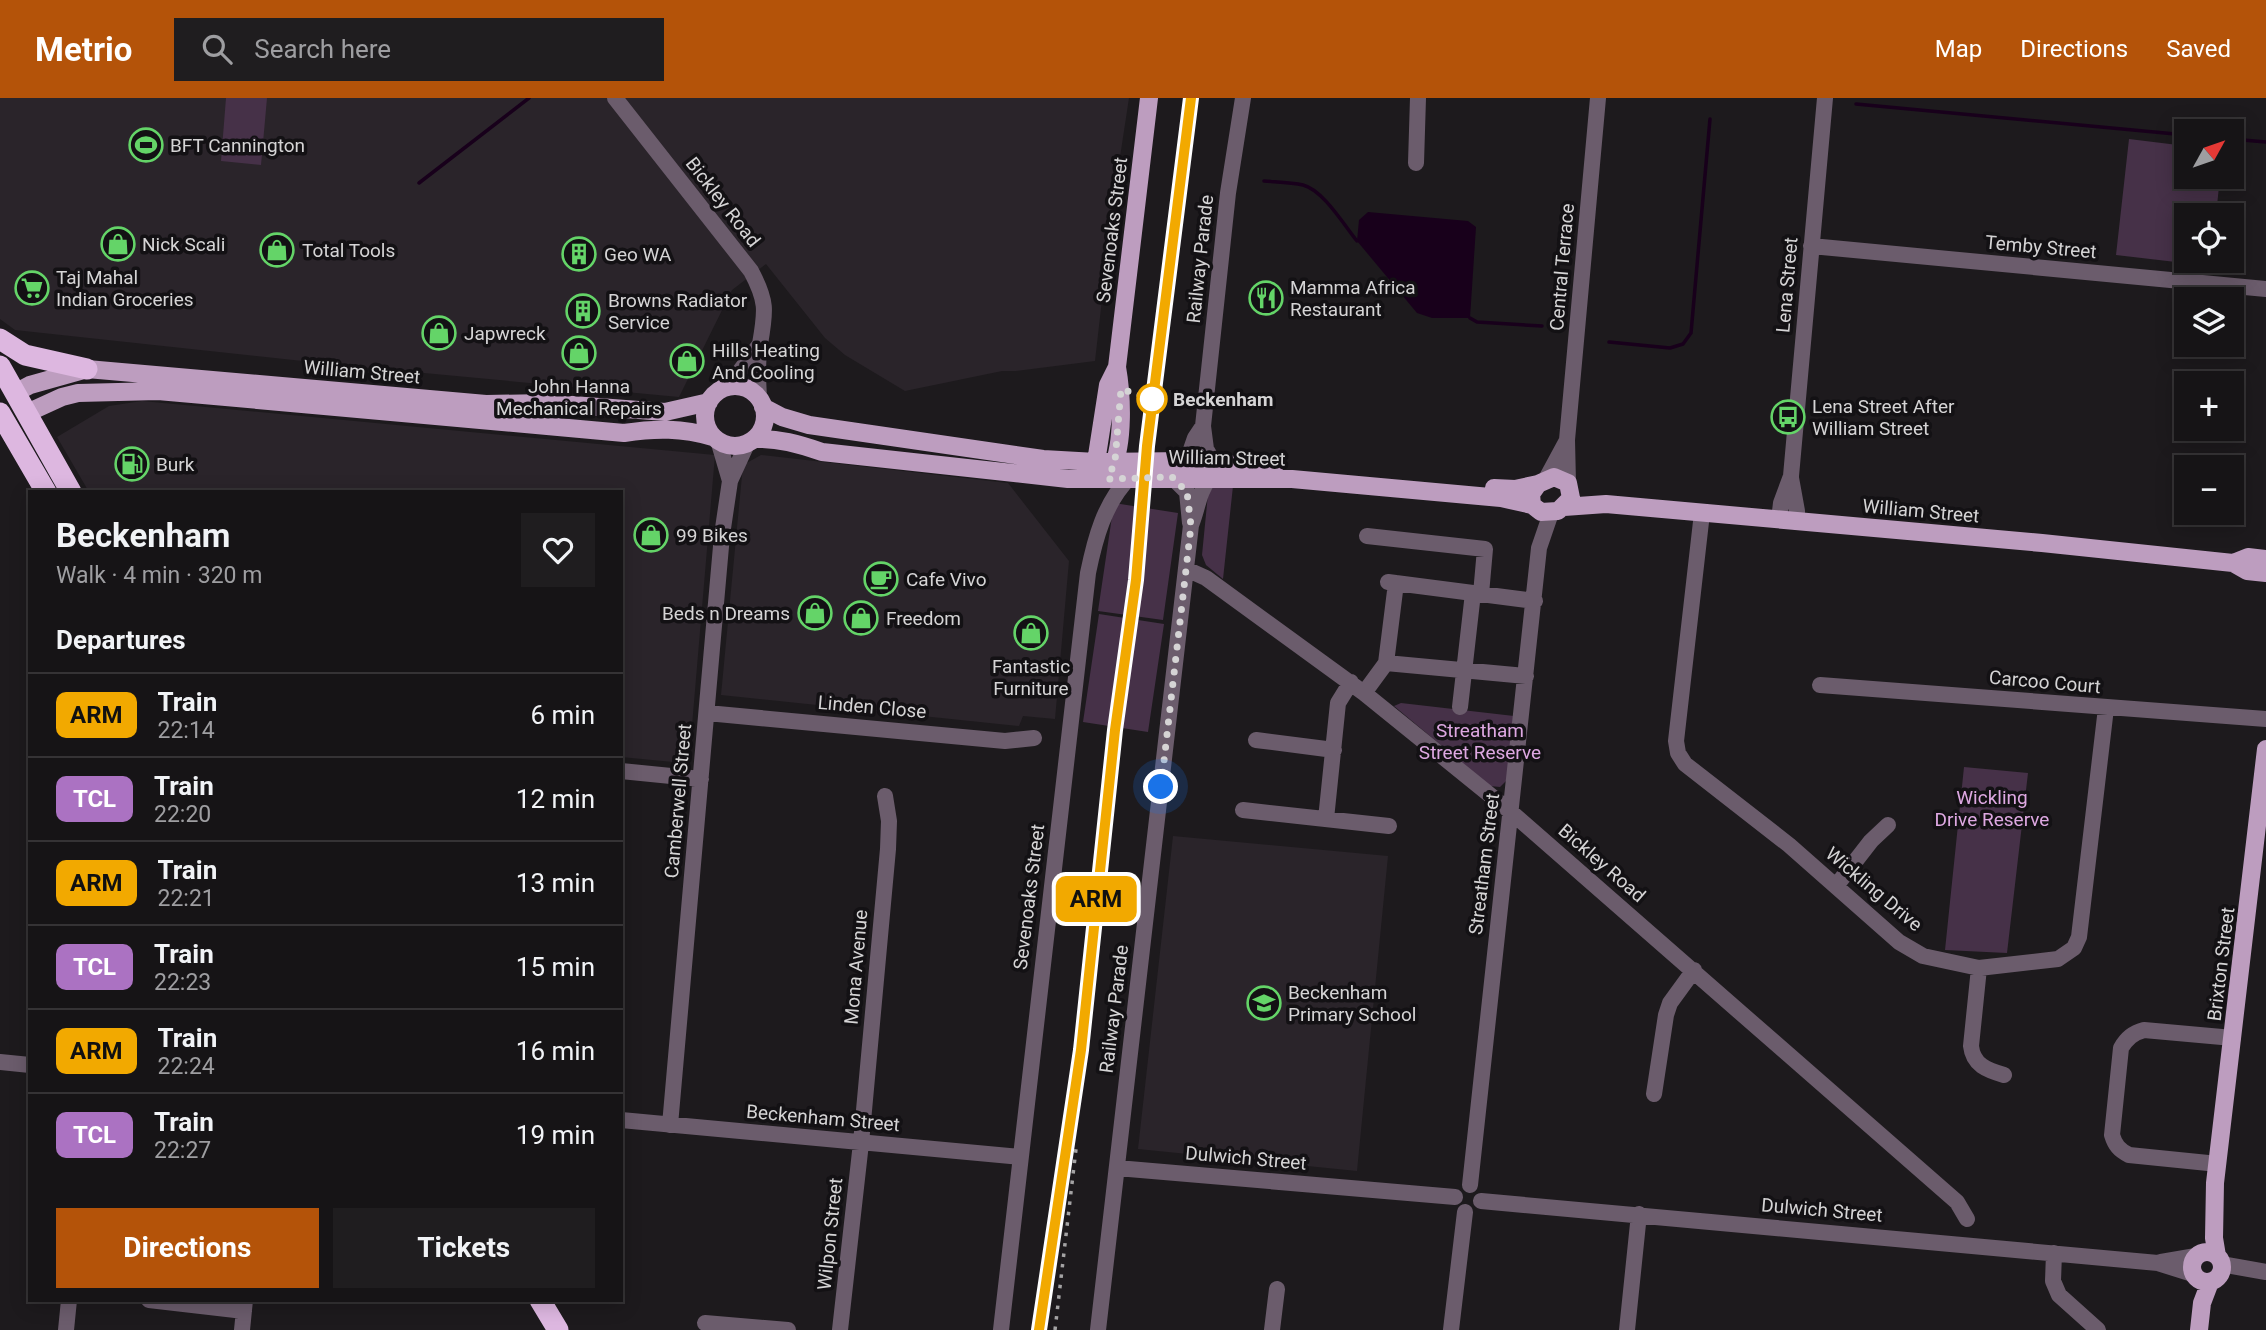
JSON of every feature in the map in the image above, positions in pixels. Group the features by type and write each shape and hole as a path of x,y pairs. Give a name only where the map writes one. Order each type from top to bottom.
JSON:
{"highway":[{"path":"0,339 25,355 87,369"},
{"path":"0,366 7,399 27,413 70,490"},
{"path":"27,413 3,428 46,490"},
{"path":"541,1302 558,1330"},
{"path":"554,1302 571,1330"}],"main road":[{"name":"Sevenoaks Street","path":"1102,473 1108,386 1116,367 1149,98"},
{"name":"Sevenoaks Street","path":"1115,461 1121,389 1116,367"},
{"name":"William Street","path":"7,399 30,384 87,369 486,404 547,403 665,412 709,402"},
{"path":"728,387 744,387 761,403 763,426 750,441 728,445 716,438 705,418 709,402 716,393 728,387"},
{"name":"William Street","path":"27,413 62,397 78,393 158,391 624,433 654,428 689,430 716,438"},
{"name":"William Street","path":"761,403 782,416 809,425 1030,457 1129,478 1172,477 1212,470 1504,490 1554,477 1606,504"},
{"name":"William Street","path":"750,441 771,438 794,442 822,452 1044,477 1102,473 1115,461 1187,461 1212,470 1501,498 1546,508 1606,504 2233,563 2247,570 2266,573"},
{"path":"1542,481 1531,494 1546,508 1571,498 1569,485"},
{"name":"William Street","path":"2233,563 2248,557 2266,559"},
{"name":"Brixton Street","path":"2199,1330 2266,749"}],"street":[{"name":"Bickley Road","path":"615,98 751,271 761,290 765,311 760,344 761,403"},
{"name":"Railway Parade","path":"1191,526 1200,493 1212,470 1203,426 1228,193 1242,98"},
{"path":"1416,163 1418,98"},
{"name":"Central Terrace","path":"1569,485 1567,440 1598,98"},
{"name":"Lena Street","path":"1788,521 1781,503 1791,476 1825,98"},
{"name":"Temby Street","path":"1811,246 2266,289"},
{"name":"Bickley Road","path":"728,387 760,344"},
{"name":"Railway Parade","path":"1187,461 1195,438 1203,426"},
{"name":"Camberwell Street","path":"716,438 730,481"},
{"name":"Central Terrace","path":"1542,481 1567,440"},
{"name":"Camberwell Street","path":"670,1125 722,536 730,481 750,441"},
{"name":"Railway Parade","path":"1098,1330 1191,526 1187,492 1172,477"},
{"name":"Sevenoaks Street","path":"1001,1330 1088,573 1096,536 1104,516 1129,478"},
{"name":"Streatham Street","path":"1470,1185 1539,548 1546,508"},
{"name":"Wickling Drive","path":"1702,513 1676,741 1678,753 1685,764 1789,845 1899,942 1923,956 1979,968 2058,959 2074,947 2079,937 2106,708"},
{"path":"1367,536 1485,549 1461,707"},
{"name":"Bickley Road","path":"1186,569 1206,578 1351,682 1511,812 1956,1202 1967,1219"},
{"path":"1364,692 1386,663 1392,583 1535,601"},
{"path":"1386,663 1526,676"},
{"path":"1326,819 1338,704 1351,682"},
{"name":"Carcoo Court","path":"1820,685 2266,719"},
{"name":"Linden Close","path":"707,713 1005,741 1034,738"},
{"path":"1256,740 1334,750"},
{"path":"623,771 701,779"},
{"name":"Mona Avenue","path":"861,1143 888,849 889,821 884,796"},
{"path":"1243,810 1389,826"},
{"path":"1836,886 1871,841 1888,825"},
{"path":"1979,968 1972,1056 1986,1069 2004,1075"},
{"path":"1654,1094 1670,1003 1694,970"},
{"path":"2218,1164 2129,1155 2114,1143 2112,1135 2121,1048 2135,1032 2144,1030 2233,1038"},
{"path":"0,1062 28,1065"},
{"name":"Beckenham Street","path":"623,1120 1020,1157"},
{"name":"Wilpon Street","path":"840,1330 861,1143"},
{"name":"Dulwich Street","path":"1117,1168 1455,1197"},
{"path":"1470,1185 1480,1192 1481,1201 1477,1209 1465,1212 1456,1205 1455,1197 1461,1187 1470,1185"},
{"name":"Dulwich Street","path":"1481,1201 2261,1272"},
{"path":"1451,1330 1465,1212"},
{"path":"1627,1330 1639,1214"},
{"path":"2054,1253 2053,1280 2059,1295 2098,1330"},
{"path":"1272,1330 1276,1289"},
{"path":"66,1330 69,1302"},
{"path":"181,1302 244,1306 242,1330"},
{"path":"705,1323 788,1330"}],"shaded area":[{"path":"0,98 1129,98 1113,203 1095,361 1002,371 905,391 845,355 825,338 766,264 732,290 679,397 349,366 15,330 0,319"},
{"path":"1368,212 1468,221 1476,227 1470,318 1432,318 1417,313 1357,241 1359,220"},
{"path":"142,401 715,455 690,749 673,762 623,757 623,490 88,490 57,437 109,406"},
{"path":"761,455 1008,483 1069,561 1055,719 1023,716 1019,726 721,695 743,465"},
{"name":"Beckenham Primary School","path":"1173,836 1388,856 1357,1171 1138,1149"}],"green space":[{"path":"226,98 267,98 261,165 221,161"},
{"path":"2129,139 2174,145 2174,189 2219,189 2217,203 2174,203 2174,262 2116,255"},
{"path":"1233,486 1223,579 1206,565 1202,555 1208,494 1213,487"},
{"path":"1114,503 1178,513 1163,620 1098,611"},
{"path":"1099,614 1164,624 1148,732 1083,722"},
{"name":"Streatham Street Reserve","path":"1401,703 1514,716 1507,780 1500,787 1490,786 1394,706"},
{"name":"Wickling Drive Reserve","path":"1964,767 2028,773 2007,953 1945,950"}],"waterway":[{"path":"419,183 529,98"},
{"path":"1856,104 2174,134"},
{"path":"1609,342 1670,348 1683,344 1691,333 1710,119"},
{"path":"2244,140 2266,142"},
{"path":"1264,181 1294,183 1311,188 1357,241"},
{"path":"1470,318 1477,322 1542,326"}],"railway":[{"path":"1039,1330 1081,1050 1115,730 1136,580 1147,446 1191,98"},
{"path":"1055,1330 1076,1149"}],"train":[{"name":"ARM","path":"1039,1330 1081,1050 1115,730 1136,580 1147,446 1191,98"}],"place":[{"name":"BFT Cannington","path":"146,145"},
{"name":"Nick Scali","path":"118,244"},
{"name":"Total Tools","path":"277,250"},
{"name":"Geo WA","path":"579,254"},
{"name":"Taj Mahal Indian Groceries","path":"32,288"},
{"name":"Mamma Africa Restaurant","path":"1266,298"},
{"name":"Browns Radiator Service","path":"583,311"},
{"name":"Japwreck","path":"439,333"},
{"name":"John Hanna Mechanical Repairs","path":"579,353"},
{"name":"Hills Heating And Cooling","path":"687,361"},
{"name":"Beckenham","path":"1152,399"},
{"name":"Lena Street After William Street","path":"1788,417"},
{"name":"Burk","path":"132,464"},
{"name":"99 Bikes","path":"651,535"},
{"name":"Cafe Vivo","path":"881,579"},
{"name":"Beds n Dreams","path":"815,613"},
{"name":"Freedom","path":"861,618"},
{"name":"Fantastic Furniture","path":"1031,633"},
{"name":"Beckenham Primary School","path":"1264,1003"}],"route":[{"path":"1152,399 1121,389 1119,435 1115,461 1108,479 1172,477 1187,492 1191,526 1161,787"}]}
